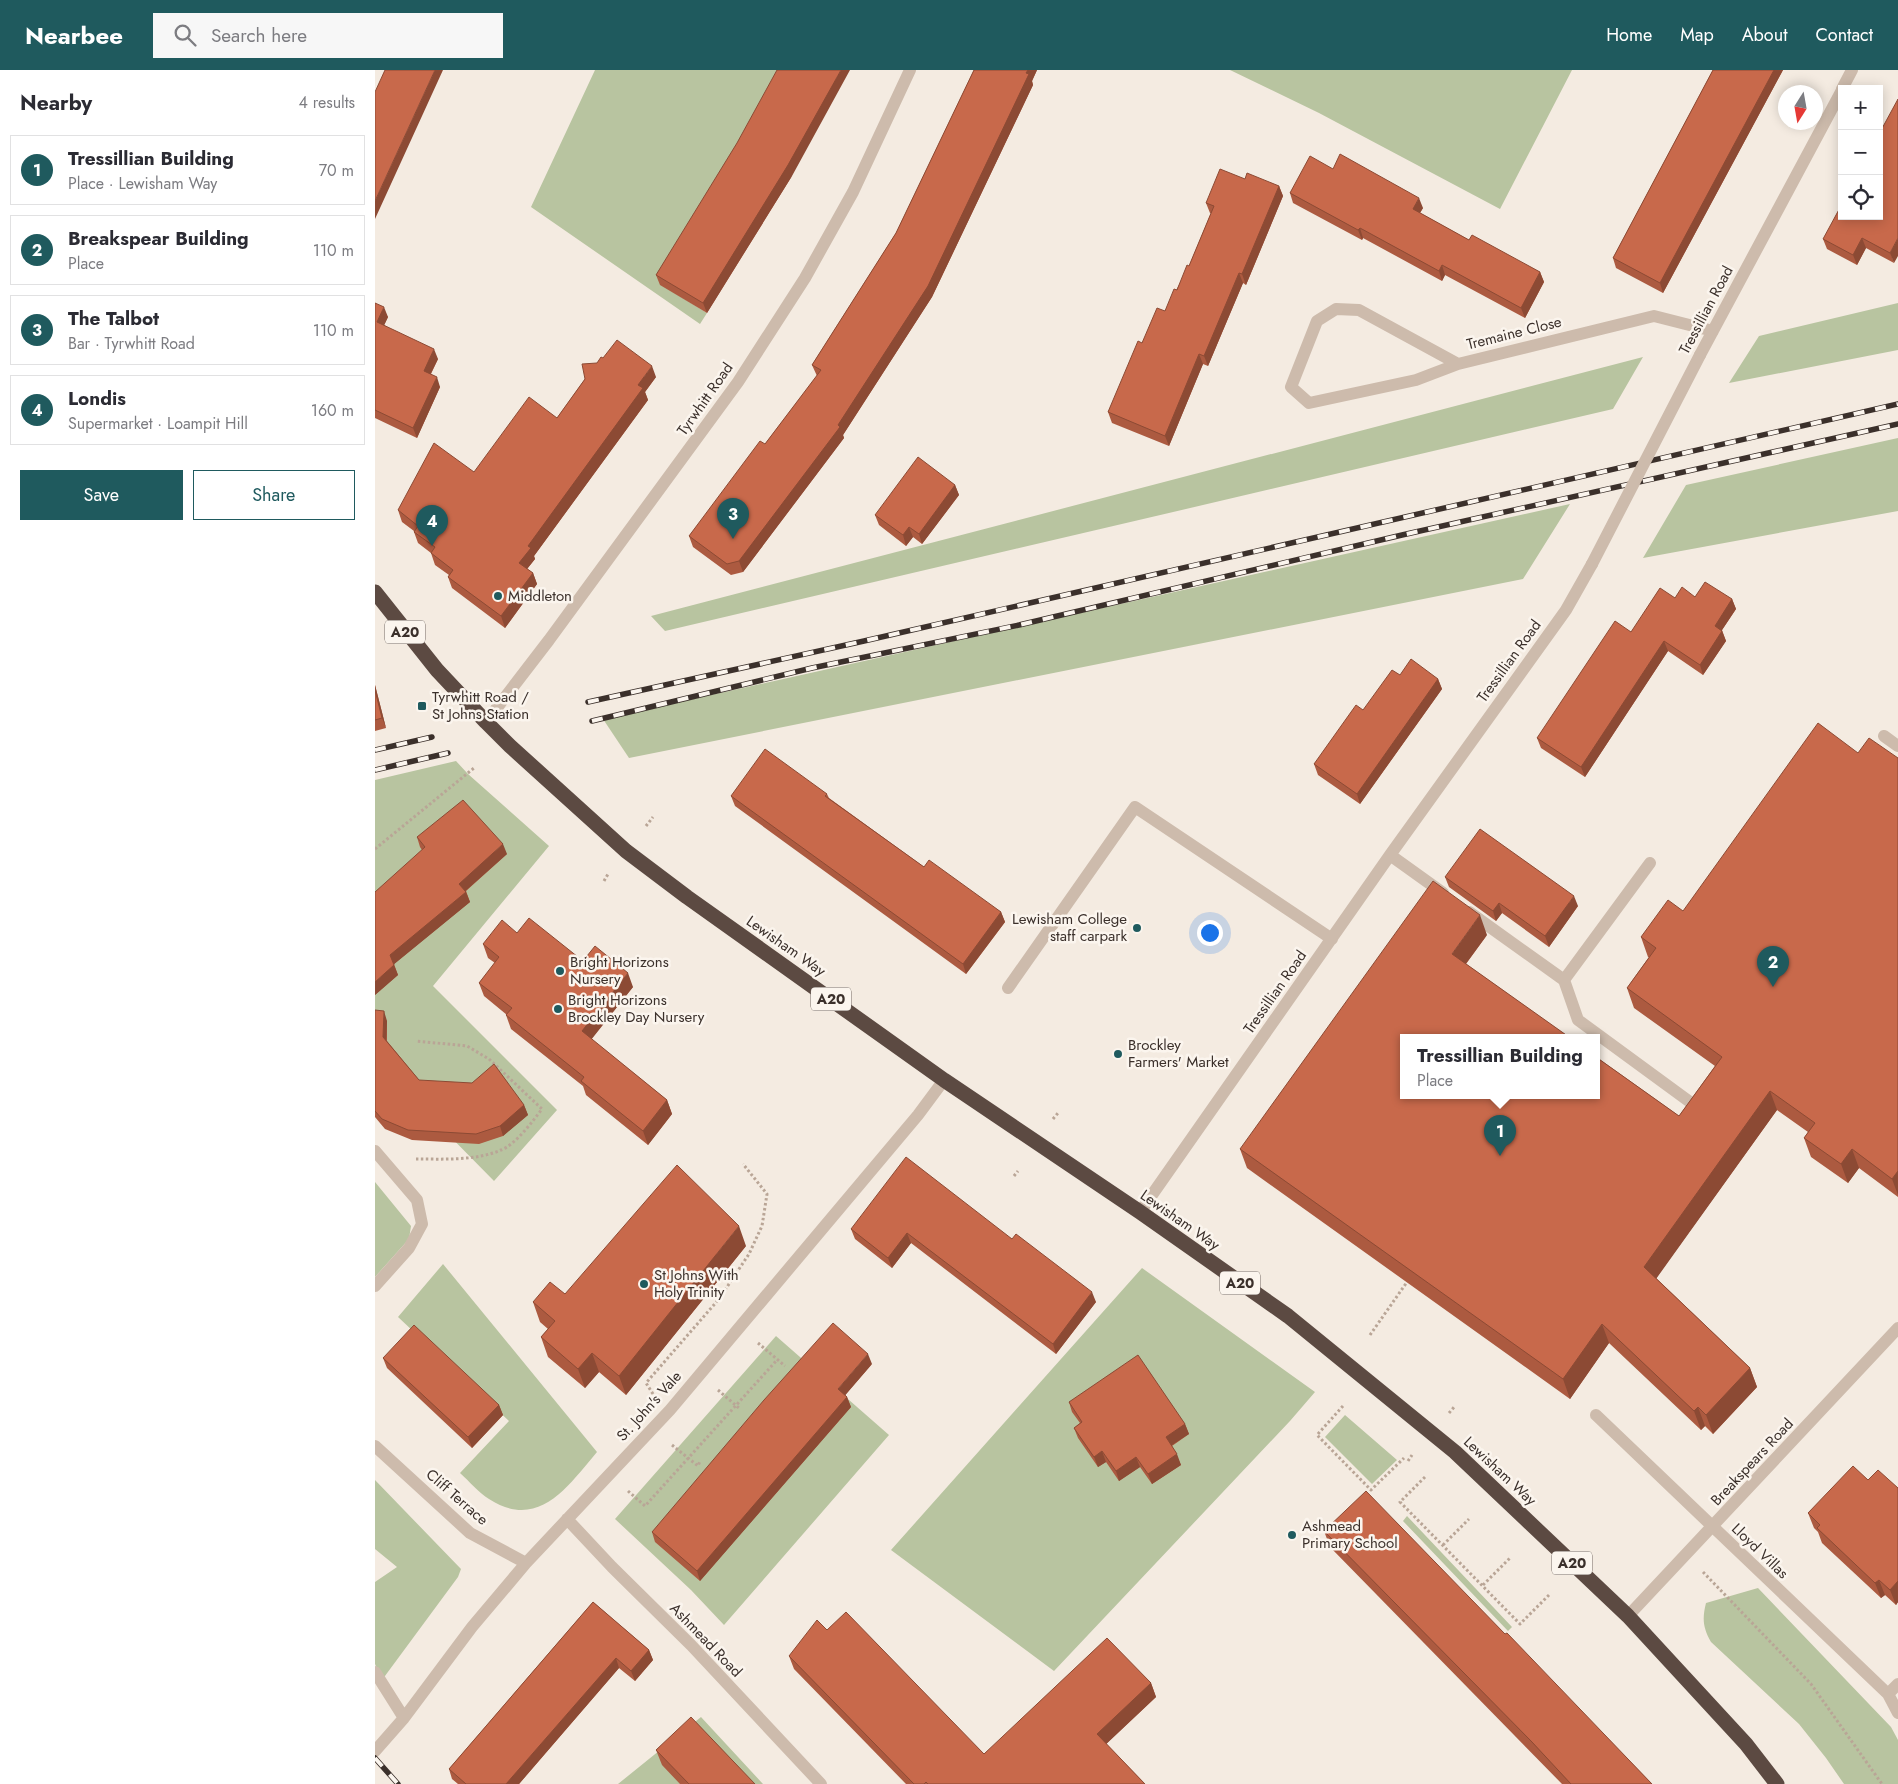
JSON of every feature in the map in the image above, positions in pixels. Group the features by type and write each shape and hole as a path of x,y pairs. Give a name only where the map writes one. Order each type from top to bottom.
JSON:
{"highway":[{"name":"A20","path":"375,592 437,670 486,722"},
{"name":"Lewisham Way","path":"486,722 601,830 647,868 944,1080 1140,1212 1288,1316 1412,1416 1455,1452 1628,1616 1746,1744 1777,1784"}],"street":[{"name":"Tyrwhitt Road","path":"486,722 549,640 738,382 805,278 853,192 910,70"},
{"name":"Tressillian Road","path":"1844,85 1853,70"},
{"name":"Tressillian Road","path":"1140,1212 1390,855 1566,610 1838,97"},
{"name":"Tremaine Close","path":"1458,364 1359,310 1336,309 1317,321 1291,387 1309,403 1416,380 1458,364 1653,316 1713,332"},
{"path":"1884,736 1898,746"},
{"path":"1008,988 1135,808 1332,939"},
{"path":"1390,855 1564,980 1578,1020 1597,1034"},
{"path":"1564,980 1651,863"},
{"path":"1600,1036 1690,1102"},
{"name":"St. John's Vale","path":"375,1751 404,1718 472,1627 526,1563 670,1410 918,1115 944,1080"},
{"path":"375,1151 417,1200 422,1224 409,1248 375,1286"},
{"name":"Breakspears Road","path":"1628,1616 1713,1528 1898,1328"},
{"name":"Lloyd Villas","path":"1596,1415 1888,1694 1898,1713"},
{"name":"Cliff Terrace","path":"375,1446 470,1533 526,1563"},
{"name":"Ashmead Road","path":"567,1518 612,1567 691,1645 821,1784"},
{"path":"375,1672 404,1718"},
{"path":"1888,1694 1898,1684"}],"path":[{"path":"375,849 474,768"},
{"path":"646,826 653,817"},
{"path":"604,880 609,874"},
{"path":"414,1159 462,1159 502,1150 528,1128 543,1109 489,1059 467,1046 417,1041"},
{"path":"1053,1119 1057,1113"},
{"path":"654,1396 646,1382 719,1299 749,1254 763,1226 767,1194 743,1164"},
{"path":"1014,1176 1018,1171"},
{"path":"1370,1335 1407,1282"},
{"path":"719,1299 724,1303"},
{"path":"757,1342 785,1366"},
{"path":"627,1489 645,1506 777,1360"},
{"path":"717,1388 740,1409"},
{"path":"1343,1406 1317,1435 1371,1490 1412,1455"},
{"path":"1448,1414 1455,1406"},
{"path":"669,1443 697,1466 700,1461"},
{"path":"1425,1477 1400,1502 1520,1624 1549,1595"},
{"path":"1443,1545 1469,1519"},
{"path":"1483,1586 1510,1558"},
{"path":"1717,1588 1811,1684 1882,1784"}],"green space":[{"path":"595,70 786,70 744,147 793,173 780,195 660,284 707,313 700,324 531,207"},
{"path":"1230,70 1572,70 1500,209 1319,113"},
{"path":"1898,303 1898,350 1729,383 1759,336"},
{"path":"1643,357 1613,409 665,631 651,616"},
{"path":"1898,438 1898,511 1643,558 1686,485"},
{"path":"1570,504 1523,579 629,758 603,719"},
{"path":"456,761 468,774 549,846 433,986 557,1110 494,1181 375,1060 375,780"},
{"path":"375,1182 411,1226 409,1239 375,1277"},
{"path":"443,1264 597,1452 563,1490 551,1500 537,1507 523,1510 507,1508 489,1499 460,1473 509,1421 398,1317"},
{"path":"1142,1268 1315,1392 1290,1421 1054,1671 891,1550"},
{"path":"776,1336 889,1435 724,1625 691,1590 615,1519"},
{"path":"1345,1415 1397,1460 1372,1484 1325,1437"},
{"path":"375,1480 461,1569 458,1577 382,1680 375,1664 375,1582 397,1567 375,1549"},
{"path":"1407,1516 1512,1627 1508,1631 1403,1521"},
{"path":"1758,1588 1891,1727 1898,1740 1898,1784 1844,1784 1799,1724 1711,1642 1704,1623 1706,1603"},
{"path":"701,1717 763,1784 618,1784"}],"building":[{"path":"385,70 435,70 375,201 375,92"},
{"path":"777,70 841,70 788,165 703,303 656,275 737,143"},
{"path":"974,70 1028,70 1026,73 1029,74 928,286 838,425 840,427 739,561 727,564 689,536 760,441 765,444 821,370 812,365 896,233"},
{"path":"1713,70 1774,70 1660,283 1613,258"},
{"path":"1898,99 1898,238 1890,253 1862,238 1853,255 1823,239 1838,211 1838,220 1883,220 1883,127"},
{"path":"1340,154 1419,198 1413,209 1469,240 1472,235 1540,272 1521,308 1442,265 1439,271 1290,193 1310,156 1333,169"},
{"path":"1220,169 1245,179 1247,173 1279,186 1242,274 1239,273 1204,356 1199,354 1165,436 1108,412 1138,341 1142,343 1157,308 1165,311 1174,289 1177,290 1187,265 1189,266 1214,206 1206,203"},
{"path":"375,303 384,307 377,322 434,349 424,371 437,377 413,428 375,410"},
{"path":"617,340 652,366 638,385 643,388 528,546 531,548 519,563 533,573 501,616 448,577 453,570 431,553 435,547 414,532 418,526 398,510 434,443 474,472 529,397 557,418 585,379 582,364 597,363"},
{"path":"918,457 955,485 919,534 909,527 903,535 875,515"},
{"path":"1705,582 1732,599 1715,626 1722,631 1700,665 1664,641 1581,767 1537,738 1615,621 1631,632 1660,588 1675,598 1682,587 1695,597"},
{"path":"1411,659 1438,679 1357,794 1314,764 1356,705 1363,710 1392,670 1400,675"},
{"path":"375,690 382,718 375,720"},
{"path":"1818,723 1858,753 1869,738 1898,758 1898,1171 1892,1179 1852,1149 1841,1164 1804,1138 1815,1123 1770,1091 1644,1267 1750,1368 1706,1415 1698,1407 1694,1411 1602,1324 1563,1379 1240,1149 1433,881 1480,915 1452,954 1565,1034 1400,1034 1400,1099 1600,1099 1600,1060 1679,1116 1722,1057 1627,988 1656,948 1641,937 1668,900 1683,911"},
{"path":"765,749 827,794 825,796 924,867 929,860 1001,912 963,964 731,796"},
{"path":"463,800 503,844 459,884 466,892 390,955 394,965 375,982 375,892 425,847 417,837"},
{"path":"1480,829 1574,896 1545,936 1499,903 1493,911 1445,877"},
{"name":"Bright Horizons Brockley Day Nursery","path":"529,918 583,961 595,946 628,973 582,1031 667,1100 643,1131 581,1081 584,1077 506,1015 512,1008 479,983 499,957 483,944 502,920 517,933"},
{"path":"375,1010 384,1011 383,1037 419,1080 472,1083 494,1064 524,1105 500,1126 476,1134 408,1130 382,1119 375,1111"},
{"path":"906,1157 1012,1239 1016,1234 1092,1292 1053,1344 907,1233 888,1258 851,1229"},
{"name":"St Johns With Holy Trinity","path":"677,1165 739,1226 619,1376 592,1353 578,1369 541,1337 555,1321 533,1302 550,1282 565,1294"},
{"path":"833,1323 868,1354 838,1389 847,1397 697,1571 652,1532 764,1400"},
{"path":"414,1325 499,1405 468,1437 383,1358"},
{"path":"1138,1355 1185,1424 1166,1437 1177,1454 1148,1474 1136,1457 1116,1471 1102,1451 1094,1457 1074,1428 1082,1422 1069,1402"},
{"path":"1853,1466 1868,1480 1878,1470 1898,1488 1898,1581 1890,1590 1879,1580 1875,1583 1817,1528 1820,1525 1808,1513"},
{"path":"1366,1491 1505,1634 1507,1633 1652,1784 1571,1784 1324,1531"},
{"path":"593,1602 649,1650 631,1671 616,1658 506,1784 466,1784 449,1769"},
{"path":"846,1612 984,1754 1107,1638 1151,1683 1097,1734 1145,1784 928,1784 926,1782 924,1784 914,1784 789,1656 817,1620 827,1630"},
{"path":"691,1717 755,1784 689,1784 656,1750"}],"railway":[{"path":"588,702 864,641 1898,404"},
{"path":"592,721 812,668 1019,625 1402,535 1898,424"},
{"path":"375,750 432,737"},
{"path":"375,770 448,753"},
{"path":"375,1758 398,1784"}],"place":[{"name":"The Talbot","path":"733,539"},
{"name":"Londis","path":"432,546"},
{"name":"Middleton","path":"498,596"},
{"name":"Tyrwhitt Road / St Johns Station","path":"422,706"},
{"name":"Lewisham College staff carpark","path":"1137,928"},
{"name":"Bright Horizons Nursery","path":"560,971"},
{"name":"Breakspear Building","path":"1773,987"},
{"name":"Bright Horizons Brockley Day Nursery","path":"558,1009"},
{"name":"Brockley Farmers' Market","path":"1118,1054"},
{"name":"Tressillian Building","path":"1500,1156"},
{"name":"St Johns With Holy Trinity","path":"644,1284"},
{"name":"Ashmead Primary School","path":"1292,1535"}]}
